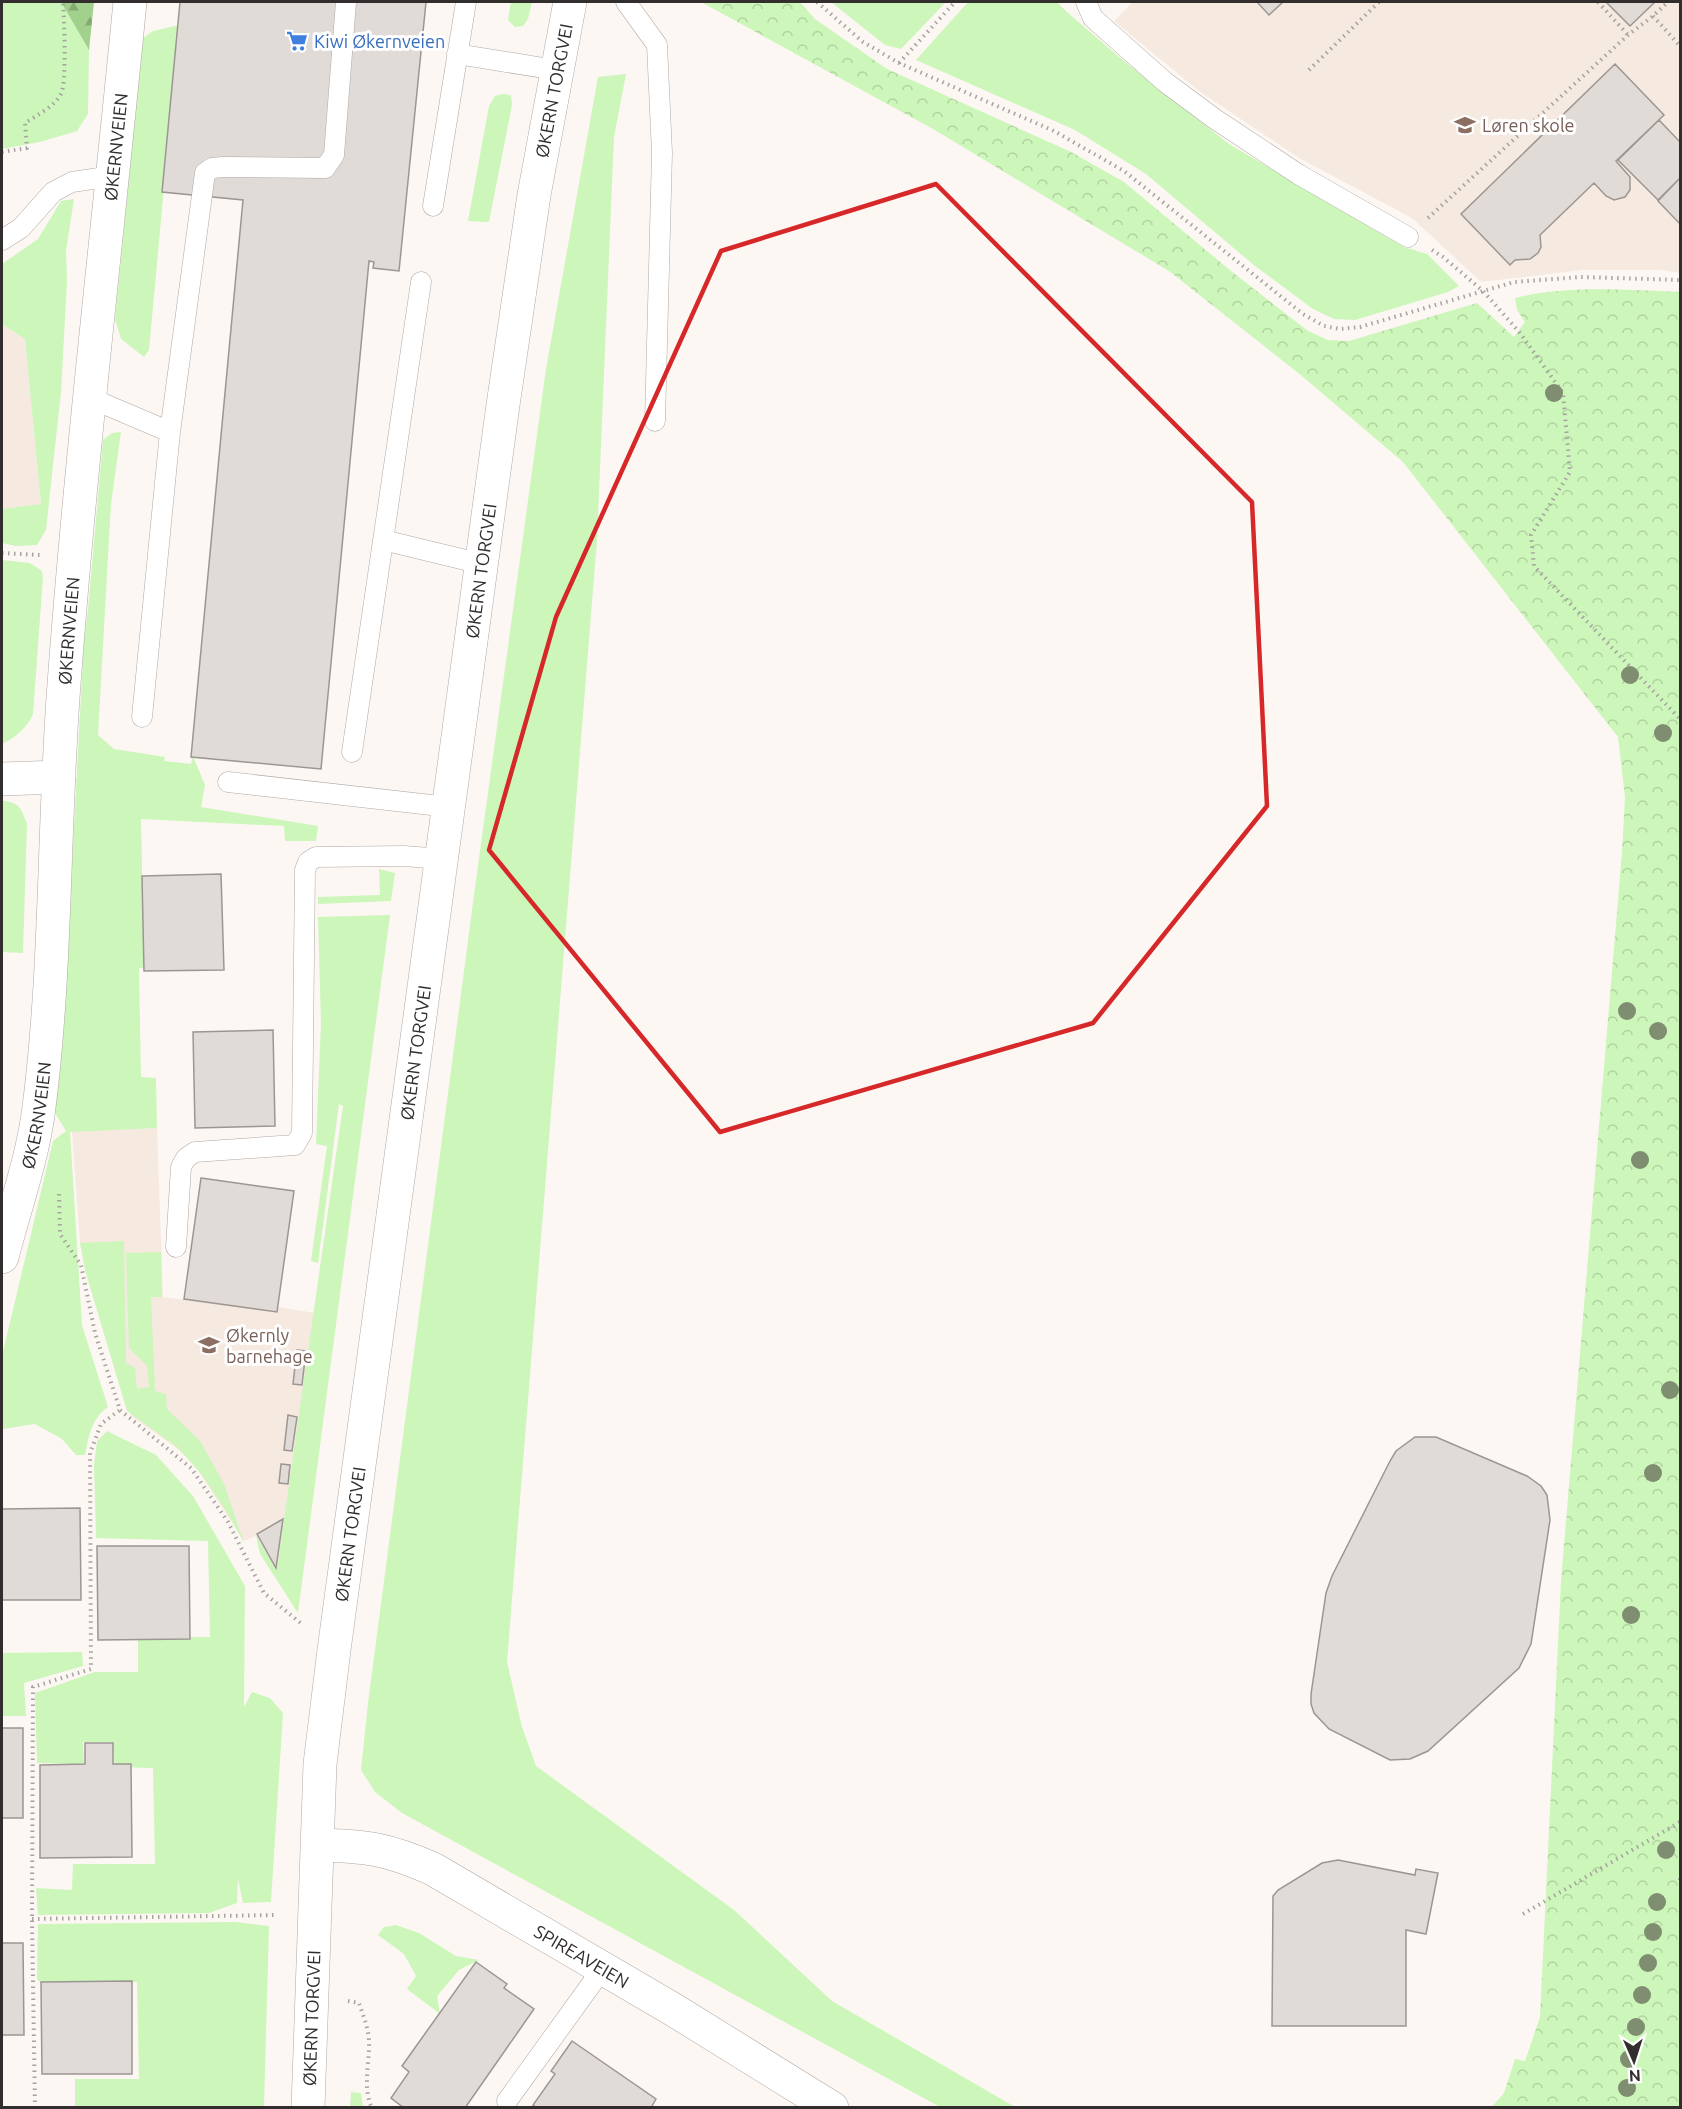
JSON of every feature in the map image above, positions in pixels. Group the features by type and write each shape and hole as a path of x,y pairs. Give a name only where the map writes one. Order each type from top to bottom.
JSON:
{"street":[{"name":"ØKERNVEIEN","path":"2,1257 27,1167 37,1118 48,1000 59,777 74,557 130,2"},
{"name":"ØKERN TORGVEI","path":"308,2108 320,1764 334,1650 532,207 570,2"},
{"path":"2,779 59,777"},
{"name":"SPIREAVEIEN","path":"318,1845 355,1845 382,1849 403,1855 433,1869 603,1968 832,2108"}],"lane":[{"path":"141,717 170,432 205,173 212,168 223,167 325,168 334,155 346,2"},
{"path":"434,206 466,2"},
{"path":"626,2 657,45 662,153 655,421"},
{"path":"1086,2 1093,18 1165,82 1215,119 1298,174 1408,237"},
{"path":"457,54 556,70"},
{"path":"2,240 21,228 53,192 72,182 113,176"},
{"path":"352,752 421,282"},
{"path":"90,398 170,432"},
{"path":"383,540 482,564"},
{"path":"228,782 449,807"},
{"path":"176,1247 182,1167 186,1158 195,1152 295,1145 302,1133 305,870 308,862 316,857 404,856 442,859"},
{"path":"507,2101 603,1968"}],"path":[{"path":"2,152 27,148 25,123 54,103 62,92 65,33 63,2"},
{"path":"817,2 862,42 899,63 1054,131 1124,171 1255,278 1324,326 1340,329 1360,327 1514,282 1581,277 1680,280"},
{"path":"899,63 955,2"},
{"path":"1309,70 1379,2"},
{"path":"1598,2 1628,35"},
{"path":"1668,2 1628,35 1408,237 1443,257 1483,291 1520,333 1563,393 1570,472 1531,535 1534,566 1680,719"},
{"path":"1653,16 1680,46"},
{"path":"59,1188 60,1234 81,1265 95,1333 120,1410 191,1468 228,1522 264,1593 334,1650"},
{"path":"35,2108 32,1919 33,1687 91,1669 90,1453 101,1424 120,1410"},
{"path":"1523,1914 1680,1822"},
{"path":"32,1919 276,1915"},
{"path":"312,1991 359,2003 366,2022 369,2040 367,2080 372,2108"}],"highlighted area":[{"path":"936,184 1252,502 1267,806 1093,1023 720,1132 489,850 556,617 721,251"}],"shaded area":[{"name":"Løren skole","path":"1133,2 1680,2 1680,273 1662,270 1582,270 1481,282 1412,218 1299,158 1199,91 1114,21"},
{"path":"2,324 25,339 41,504 2,509"},
{"name":"Økernly barnehage","path":"157,1128 163,1297 276,1312 278,1307 315,1313 277,1570 256,1536 244,1541 193,1463 175,1447 131,1416 117,1377 80,1243 72,1131"}],"green space":[{"path":"2,2 61,2 89,50 88,114 77,131 40,142 2,149"},
{"path":"61,2 94,2 89,50"},
{"path":"511,2 532,2 528,19 523,26 515,27 508,20"},
{"path":"701,2 800,2 815,19 887,69 1071,152 1124,182 1231,271 1308,331 1328,340 1349,341 1477,303 1514,337 1525,322 1517,310 1515,298 1576,290 1680,292 1680,2107 1492,2107 1504,2093 1515,2059 1525,2061 1540,2017 1561,1581 1622,852 1625,797 1618,737 1403,462 1302,376 1169,271 933,129"},
{"path":"831,2 946,2 901,49 885,45"},
{"path":"968,2 1057,2 1119,57 1229,144 1404,247 1427,254 1459,286 1448,292 1355,320 1334,319 1313,309 1255,266 1146,174 1075,130 916,60"},
{"path":"179,25 149,350 144,357 121,339 115,319 143,38 153,31"},
{"path":"626,74 614,137 597,540 507,1662 522,1727 536,1766 734,1910 832,2001 1015,2107 940,2107 402,1813 375,1792 361,1770 474,895 546,369 598,77"},
{"path":"511,95 512,105 489,222 468,221 489,106 495,96"},
{"path":"74,199 66,251 67,282 61,392 46,530 37,545 16,546 2,543 2,509 41,504 25,339 2,324 2,264 38,239 61,201"},
{"path":"121,432 111,504 98,735 114,749 165,757 164,761 191,764 193,756 205,785 201,807 318,826 316,841 285,841 284,826 141,819 144,968 139,968 141,1077 156,1078 157,1128 70,1132 82,1325 108,1407 94,1422 85,1455 76,1455 62,1439 35,1424 3,1429 2,1356 53,1141 66,1131 52,1108 57,1089 63,1032 84,639 103,440 112,433"},
{"path":"2,560 30,563 42,571 43,577 33,714 20,732 2,744"},
{"path":"2,801 8,801 19,807 27,824 23,953 2,952"},
{"path":"379,869 395,873 391,901 318,904 318,897 380,895"},
{"path":"390,915 298,1613 260,1554 256,1536 277,1569 343,1106 339,1104 318,1263 311,1261 327,1146 316,1144 321,1024 318,917"},
{"path":"124,1241 126,1363 135,1368 137,1389 149,1387 147,1366 129,1348 126,1253 161,1252 162,1297 151,1297 155,1391 166,1394 167,1409 200,1441 224,1484 244,1543 202,1475 177,1447 127,1411 85,1270 80,1243"},
{"path":"107,1431 156,1455 193,1496 245,1586 244,1707 252,1692 270,1698 283,1713 271,1902 243,1903 238,1879 237,1903 209,1913 38,1915 36,1888 72,1890 73,1864 155,1864 153,1768 115,1767 112,1742 83,1742 84,1764 37,1763 35,1693 95,1672 138,1672 138,1637 210,1637 208,1541 96,1538 94,1464 97,1441"},
{"path":"82,1652 83,1666 24,1683 26,1716 2,1716 2,1653"},
{"path":"236,1922 269,1926 264,2107 75,2107 75,2079 139,2079 137,1982 40,1982 37,1979 38,1924"},
{"path":"396,1925 419,1933 456,1956 479,1960 459,1970 437,1996 440,2014 407,1989 416,1976 404,1954 378,1935 384,1927"},
{"path":"351,2092 361,2093 363,2107 350,2107"}],"building":[{"path":"180,2 426,2 399,271 373,268 374,262 369,261 321,769 191,757 243,200 162,192"},
{"path":"1257,2 1283,2 1269,15"},
{"path":"1606,2 1655,2 1630,26"},
{"path":"1615,64 1664,115 1616,161 1630,177 1630,190 1625,197 1614,200 1606,196 1594,183 1540,235 1541,247 1538,253 1530,259 1515,260 1510,265 1461,214"},
{"path":"1659,120 1680,142 1680,178 1658,200 1618,160"},
{"path":"1680,178 1680,224 1658,201"},
{"path":"221,874 224,970 144,971 142,876"},
{"path":"273,1030 275,1126 195,1128 193,1032"},
{"path":"201,1178 294,1191 277,1312 184,1299"},
{"path":"297,1350 306,1351 302,1385 293,1384"},
{"path":"288,1415 297,1417 292,1451 284,1450"},
{"path":"1415,1437 1436,1437 1527,1476 1541,1486 1547,1495 1550,1520 1531,1644 1519,1668 1428,1751 1410,1759 1390,1760 1329,1729 1314,1713 1311,1694 1326,1593 1332,1576 1390,1461 1396,1451"},
{"path":"281,1464 290,1465 288,1484 279,1483"},
{"path":"80,1508 81,1600 2,1600 2,1509"},
{"path":"283,1519 276,1568 257,1534"},
{"path":"97,1546 189,1546 190,1639 98,1640"},
{"path":"2,1728 23,1728 23,1818 2,1818"},
{"path":"85,1743 113,1743 113,1764 131,1764 132,1857 40,1858 40,1765 85,1764"},
{"path":"1338,1860 1415,1875 1416,1869 1438,1873 1426,1934 1406,1930 1406,2026 1272,2026 1273,1896 1278,1890 1322,1863"},
{"path":"2,1943 23,1943 24,2035 2,2035"},
{"path":"476,1962 507,1984 504,1988 534,2009 465,2108 404,2108 391,2098 409,2072 402,2066"},
{"path":"132,1981 132,2074 42,2074 41,1982"},
{"path":"572,2041 656,2099 652,2106 654,2108 537,2108 533,2105 555,2074 551,2071"}],"place":[{"name":"Kiwi Økernveien","path":"297,41"},
{"name":"Løren skole","path":"1465,125"},
{"name":"Økernly barnehage","path":"209,1345"}]}
